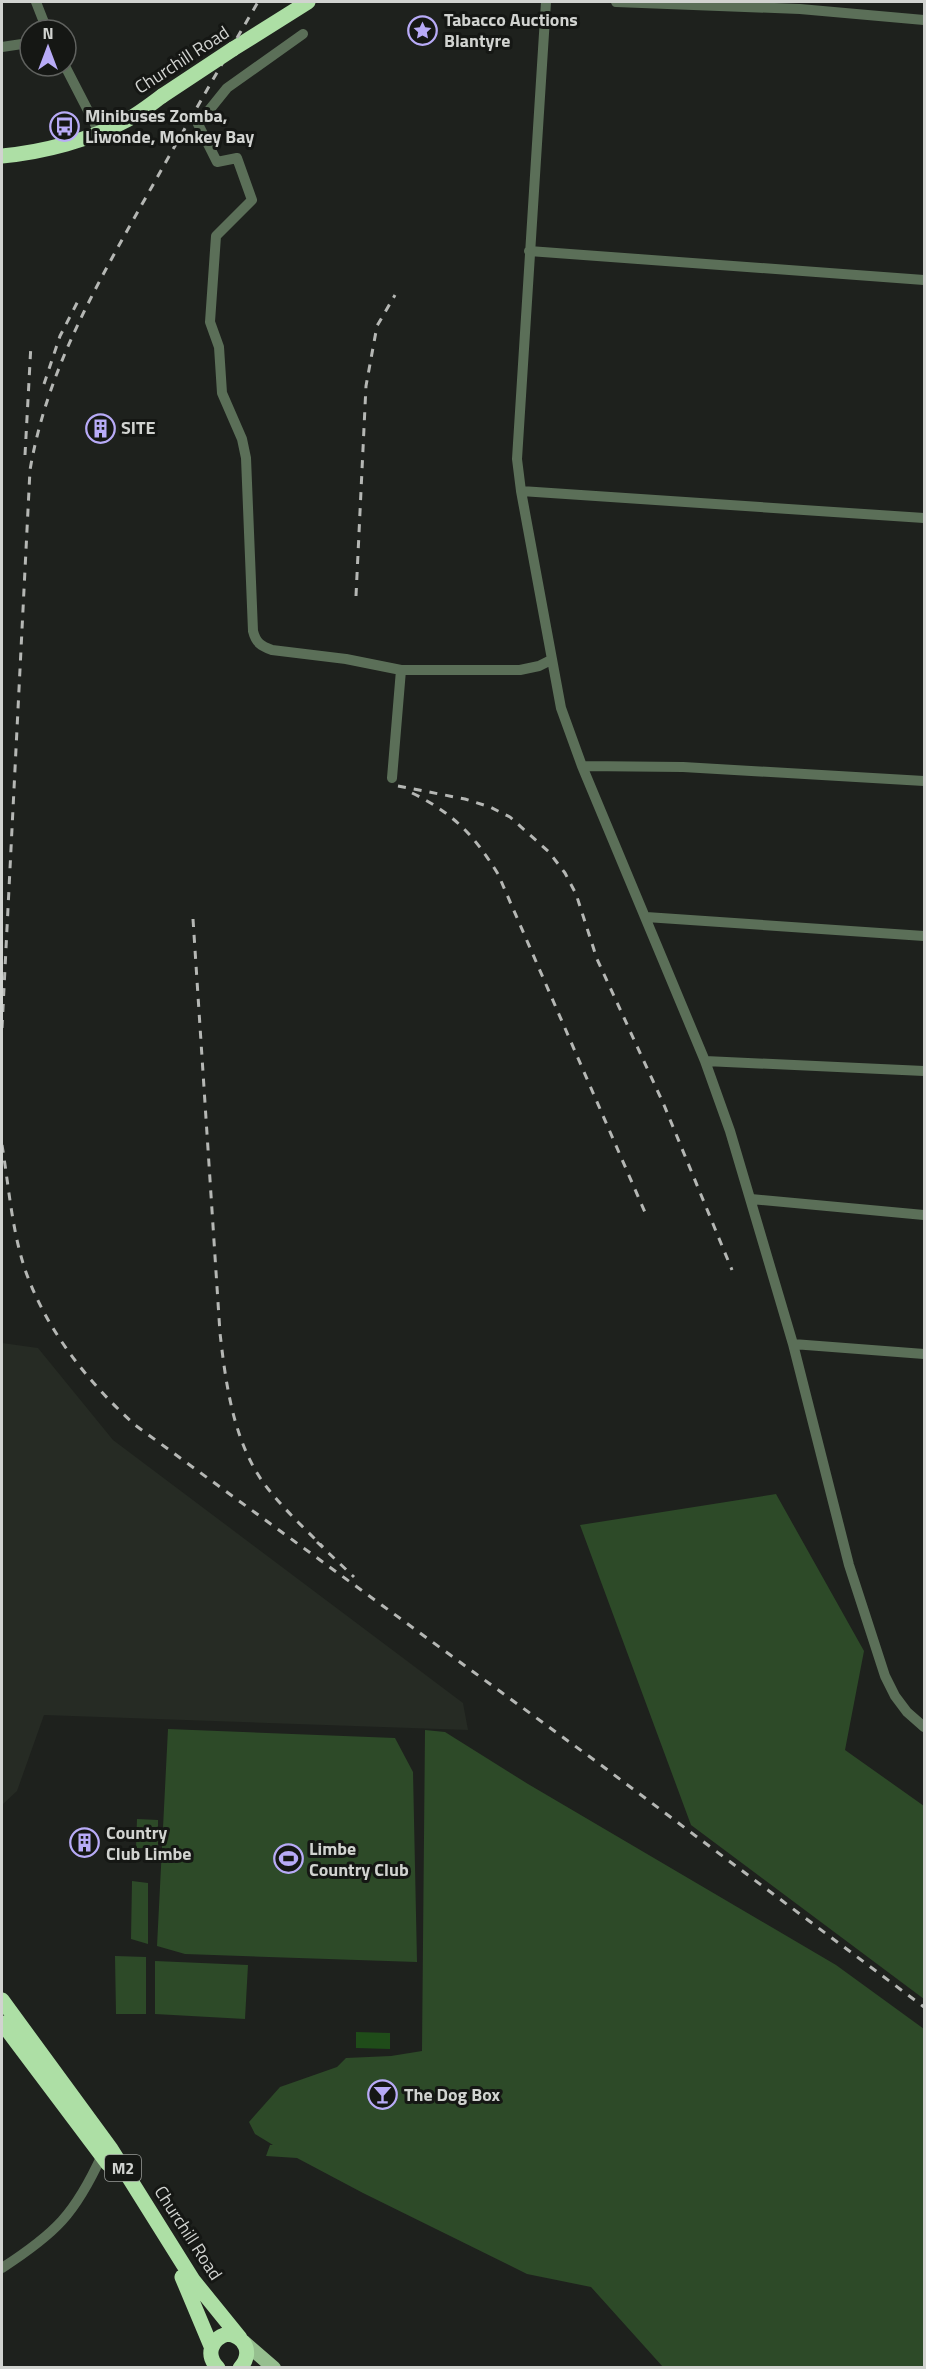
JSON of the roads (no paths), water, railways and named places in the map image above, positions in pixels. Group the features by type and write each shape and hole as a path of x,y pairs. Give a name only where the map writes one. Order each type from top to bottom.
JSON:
{"highway":[{"name":"Churchill Road","path":"2,156 58,146 128,120 308,2"},
{"name":"Churchill Road","path":"2,2001 194,2280 242,2340"},
{"name":"Churchill Road","path":"2,2023 107,2152 186,2283 213,2361"},
{"name":"M2","path":"213,2361 215,2340 227,2334 242,2340"},
{"path":"241,2367 248,2352 242,2340"}],"main road":[{"path":"242,2340 274,2367"}],"street":[{"path":"36,2 42,18"},
{"path":"546,2 517,459 561,708 582,766 705,1061 730,1131 793,1344 849,1564 885,1676 895,1696 907,1712 924,1727"},
{"path":"616,2 801,5 924,20"},
{"path":"303,34 227,88 198,124 217,162 237,158 252,200 216,236 210,322 219,347 222,393 242,439 246,458 253,631 256,641 272,650 346,659 401,670 520,670 539,666 551,660"},
{"path":"2,47 18,45"},
{"path":"71,78 99,132"},
{"path":"529,251 924,280"},
{"path":"521,491 924,518"},
{"path":"392,778 401,670"},
{"path":"582,766 683,767 924,781"},
{"path":"646,917 924,936"},
{"path":"705,1061 924,1071"},
{"path":"751,1199 924,1215"},
{"path":"793,1344 924,1354"},
{"path":"2,2268 37,2245 62,2223 80,2201 107,2152"}],"railway":[{"path":"2,1028 30,470 38,433 61,363 92,297 159,174 258,2"},
{"path":"356,596 366,386 377,326 395,295"},
{"path":"44,384 60,336 79,299"},
{"path":"25,455 31,344"},
{"path":"398,786 465,799 490,807 510,817 549,852 565,873 576,894 597,959 664,1105 732,1270"},
{"path":"412,793 451,817 461,826 498,874 647,1217"},
{"path":"193,919 220,1333 229,1395 247,1455 257,1473 282,1505 323,1547"},
{"path":"2,1145 18,1243 36,1297 72,1357 102,1393 135,1425 601,1765 924,2007"},
{"path":"317,1542 354,1577"}],"place":[{"name":"Tabacco Auctions Blantyre","path":"423,30"},
{"name":"Minibuses Zomba, Liwonde, Monkey Bay","path":"64,126"},
{"name":"SITE","path":"100,428"},
{"name":"Country Club Limbe","path":"85,1843"},
{"name":"Limbe Country Club","path":"288,1859"},
{"name":"The Dog Box","path":"383,2095"}]}
